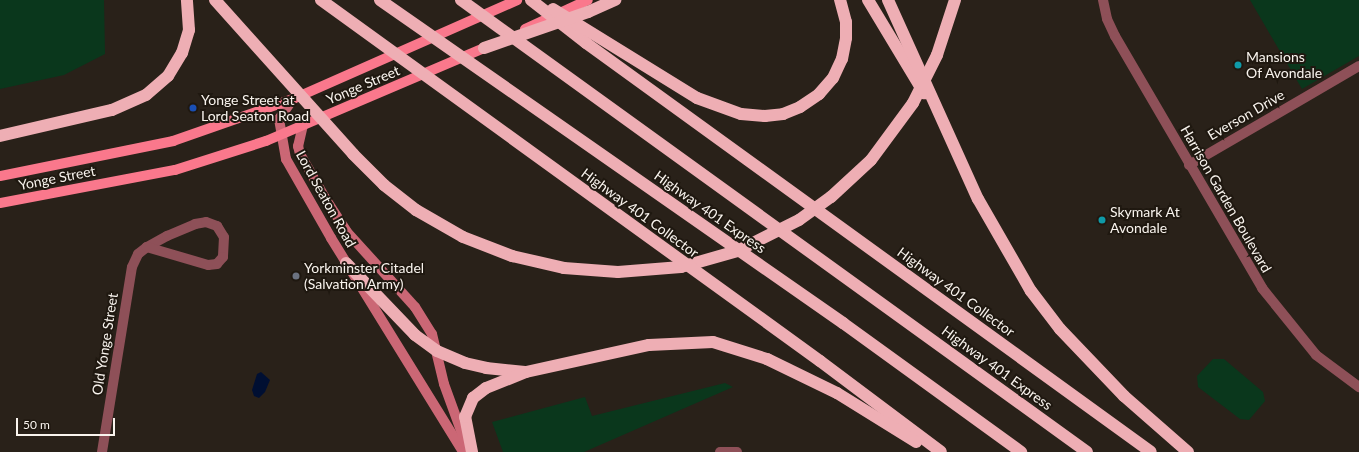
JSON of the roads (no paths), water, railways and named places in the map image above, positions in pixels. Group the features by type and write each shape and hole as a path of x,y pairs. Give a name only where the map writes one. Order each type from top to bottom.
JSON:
{"highway":[{"path":"0,136 112,110 146,95 168,76 182,53 189,30 187,0"},
{"path":"215,0 366,168 402,199 446,229 495,251 529,261 564,268 618,272 681,267 712,259 756,243 799,220 831,197 871,160 904,118 924,83 944,38 955,0"},
{"name":"Highway 401 Collector","path":"321,0 663,247 941,452"},
{"name":"Highway 401 Express","path":"380,0 411,24 491,77 788,285 1021,452"},
{"name":"Highway 401 Express","path":"461,0 1087,452"},
{"name":"Highway 401 Collector","path":"531,0 586,43 1151,452"},
{"path":"539,0 669,82 715,106 747,115 777,115 795,110 814,98 836,74 842,59 846,38 846,22 840,0"},
{"path":"484,48 588,12 615,0"},
{"path":"868,0 891,35 947,132"},
{"path":"888,0 947,132 984,209 1031,291 1060,329 1124,396 1188,452"},
{"path":"346,263 415,335 437,351 465,362 486,368 526,372"},
{"path":"472,452 465,417 473,398 484,389 526,372 649,345 713,342 767,359 823,386 933,452"}],"main road":[{"name":"Yonge Street","path":"0,176 173,140 293,99 517,0"},
{"name":"Yonge Street","path":"0,203 175,170 280,137 303,125 484,48 588,0"}],"street":[{"name":"Harrison Garden Boulevard","path":"1103,0 1111,29 1244,259 1273,303 1316,354 1359,387"},
{"name":"Everson Drive","path":"1190,165 1359,66"},
{"name":"Lord Seaton Road","path":"293,99 279,119 280,137 286,159 346,263 463,452"},
{"name":"Lord Seaton Road","path":"303,125 298,146 300,154 325,198 347,232 415,307 432,334 444,384 469,452"},
{"name":"Old Yonge Street","path":"102,452 132,267 138,254 148,247 195,224 206,222 217,226 224,237 223,257 217,264 208,265 148,247"},
{"path":"720,452 737,452"}],"water":[{"path":"261,372 270,380 265,392 259,398 254,396 252,390 257,374"}],"place":[{"name":"Mansions Of Avondale","path":"1238,65"},
{"name":"Yonge Street at Lord Seaton Road","path":"193,108"},
{"name":"Skymark At Avondale","path":"1102,220"},
{"name":"Yorkminster Citadel (Salvation Army)","path":"296,276"}]}
